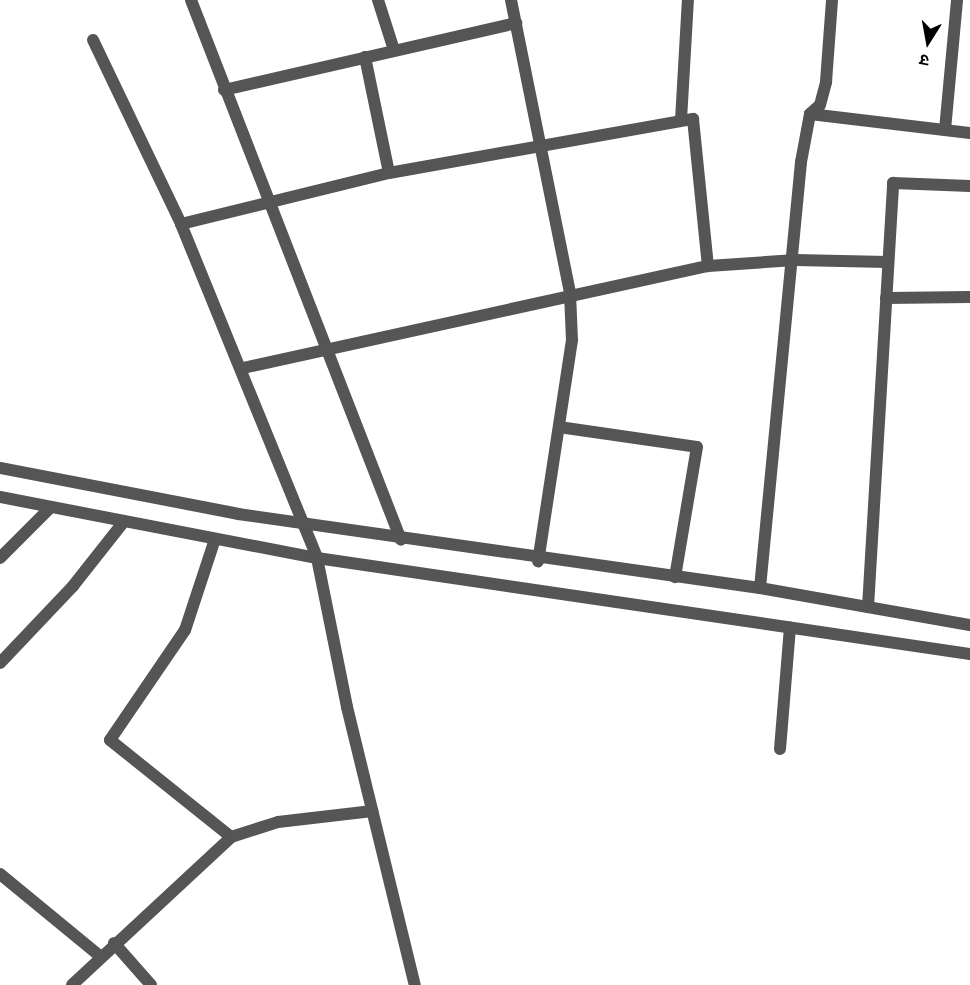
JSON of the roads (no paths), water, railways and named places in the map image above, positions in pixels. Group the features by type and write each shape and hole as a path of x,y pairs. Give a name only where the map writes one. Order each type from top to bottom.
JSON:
{"street":[{"path":"191,0 224,90 272,202 329,347 401,540"},
{"path":"378,0 394,50"},
{"path":"511,0 570,293 572,340 538,561"},
{"path":"681,120 688,0"},
{"path":"760,588 810,114 820,105 826,82 832,0"},
{"path":"945,130 957,0"},
{"path":"224,90 516,23"},
{"path":"93,40 181,224 307,525 317,558 372,811 415,985"},
{"path":"365,57 389,173"},
{"path":"810,114 970,133"},
{"path":"181,224 389,173 540,142 693,119 697,132 708,266"},
{"path":"868,607 893,183 970,186"},
{"path":"243,368 570,293 708,266 795,260 887,262"},
{"path":"886,298 970,297"},
{"path":"559,427 697,447 675,578"},
{"path":"0,468 307,525 538,561 760,588 970,625"},
{"path":"0,497 122,524 317,558 970,654"},
{"path":"0,558 50,508"},
{"path":"0,663 73,586 122,524"},
{"path":"215,539 185,630 110,740 231,837"},
{"path":"780,749 790,627"},
{"path":"72,985 100,956 231,837 278,822 372,811"},
{"path":"0,874 100,956"},
{"path":"114,943 151,985"}]}
